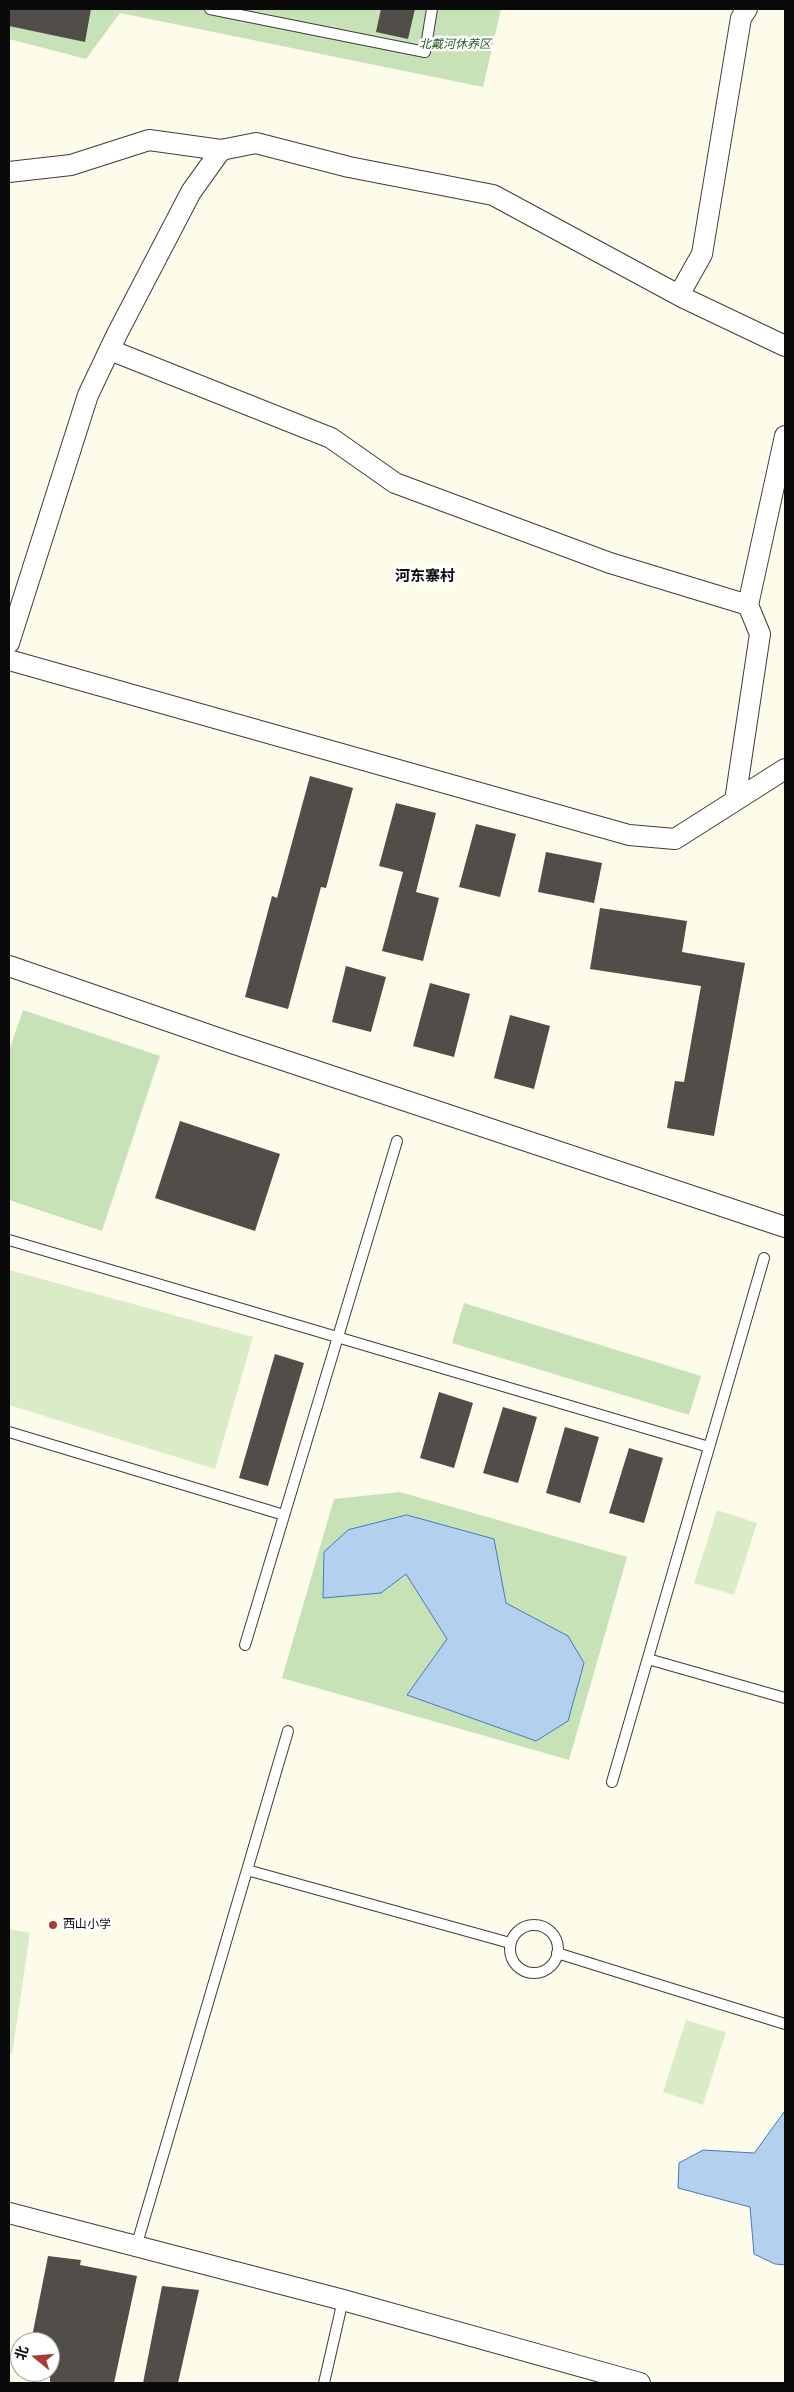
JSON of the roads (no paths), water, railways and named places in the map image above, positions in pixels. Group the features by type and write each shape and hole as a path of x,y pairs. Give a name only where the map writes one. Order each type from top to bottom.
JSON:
{"street":[{"path":"679,295 702,254 741,18 747,9"},
{"path":"9,172 71,164 149,140 221,150 256,143 349,167 493,195 679,295 785,346"},
{"path":"9,643 14,611 88,396 191,192 221,150"},
{"path":"110,350 331,438 395,483 610,563 748,605"},
{"path":"735,801 760,634 748,605 785,436"},
{"path":"9,660 629,835 674,840 785,769"},
{"path":"9,966 232,1043 785,1227"},
{"path":"9,2214 343,2300 640,2383"}],"lane":[{"path":"210,9 425,52 432,9"},
{"path":"245,1646 397,1141"},
{"path":"9,1240 709,1447"},
{"path":"612,1782 764,1258"},
{"path":"9,1432 284,1515"},
{"path":"648,1659 785,1698"},
{"path":"136,2246 288,1731"},
{"path":"247,1870 510,1944"},
{"path":"535,1925 543,1926 555,1937 557,1953 550,1966 544,1970 529,1972 516,1965 512,1958 510,1944 519,1930 535,1925"},
{"path":"557,1953 785,2024"},
{"path":"324,2383 343,2300"}],"water":[{"path":"407,1515 494,1539 506,1603 568,1636 584,1663 568,1721 536,1741 407,1695 447,1639 406,1574 381,1593 323,1598 324,1552 348,1530"},
{"path":"785,2111 785,2265 775,2264 754,2254 750,2207 678,2188 679,2163 703,2150 754,2153"}],"place":[{"name":"西山小学","path":"53,1925"}],"district":[{"name":"河东寨村","path":"425,577"}],"park label":[{"name":"北戴河休养区","path":"455,45"}]}
